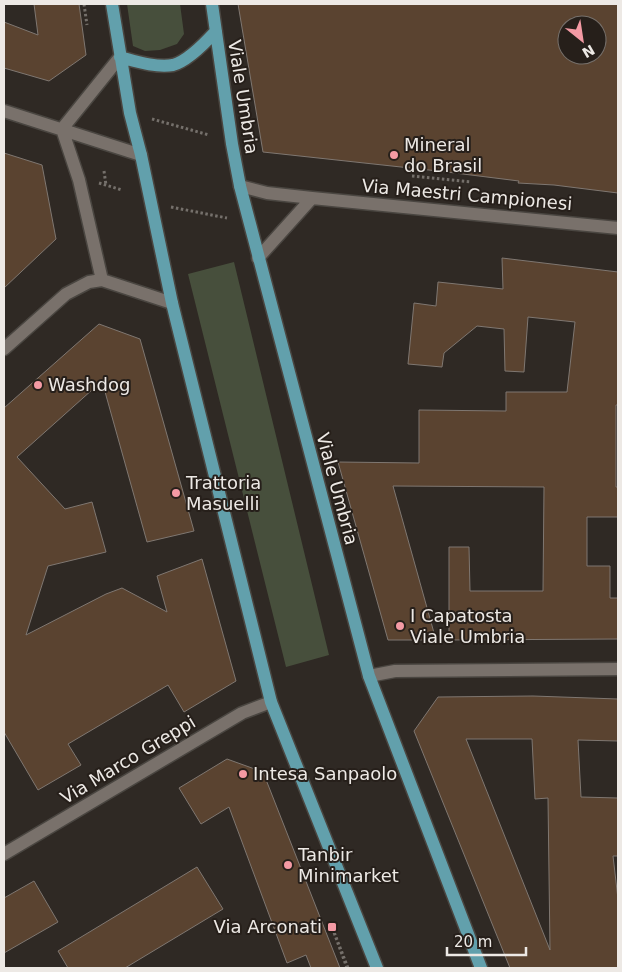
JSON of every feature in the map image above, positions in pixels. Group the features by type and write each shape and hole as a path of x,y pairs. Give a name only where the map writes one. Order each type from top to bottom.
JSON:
{"main road":[{"path":"112,4 130,113 141,155 172,303 272,702 377,968"},
{"name":"Viale Umbria","path":"212,4 232,144 240,186 369,676 481,968"},
{"path":"120,57 146,64 174,65 198,50 216,31"}],"street":[{"path":"62,129 120,57"},
{"path":"4,111 141,155"},
{"path":"62,129 79,180 102,280"},
{"name":"Via Maestri Campionesi","path":"240,186 267,193 618,228"},
{"path":"258,258 312,198"},
{"path":"4,349 66,294 85,283 102,280 172,303"},
{"path":"369,676 396,671 618,669"},
{"name":"Via Marco Greppi","path":"4,854 242,713 272,702"}],"path":[{"path":"84,4 87,25"},
{"path":"146,118 209,135"},
{"path":"104,171 106,185"},
{"path":"412,176 472,182"},
{"path":"96,182 122,190"},
{"path":"169,206 227,218"},
{"path":"332,927 347,968"}],"green space":[{"path":"127,4 180,4 184,34 177,44 160,50 145,51 133,46"},
{"path":"234,262 329,655 286,667 188,274"}],"building":[{"path":"34,4 79,4 86,55 49,81 4,68 4,22 38,35"},
{"path":"238,4 618,4 618,193 554,185 518,183 519,181 263,152"},
{"path":"4,153 42,165 56,239 4,288"},
{"path":"502,258 618,272 616,487 618,487 618,517 587,517 587,566 610,566 610,598 618,598 618,639 449,640 449,547 469,547 470,591 543,591 544,487 393,486 436,640 388,640 338,462 419,463 419,410 506,411 506,392 567,392 575,322 528,317 524,372 505,371 504,329 477,326 444,353 442,367 408,364 414,303 436,306 438,282 503,289"},
{"path":"99,324 140,339 194,531 147,542 102,381 17,457 65,509 92,502 106,552 48,566 26,635 106,594 122,588 167,612 157,576 202,559 236,681 184,712 168,685 68,744 81,765 38,790 4,732 4,408"},
{"path":"533,696 618,699 618,741 578,740 581,797 618,798 618,856 613,856 618,899 618,968 510,968 414,731 438,697","holes":["466,739 532,739 535,799 548,798 550,950"]},
{"path":"227,759 263,772 340,968 311,968 306,955 287,963 229,807 201,824 179,788"},
{"path":"197,867 223,909 125,968 68,968 58,951"},
{"path":"34,881 58,922 4,953 4,898"}],"place":[{"name":"Mineral do Brasil","path":"394,155"},
{"name":"Washdog","path":"38,385"},
{"name":"Trattoria Masuelli","path":"176,493"},
{"name":"I Capatosta Viale Umbria","path":"400,626"},
{"name":"Intesa Sanpaolo","path":"243,774"},
{"name":"Tanbir Minimarket","path":"288,865"},
{"name":"Via Arconati","path":"332,927"}]}
